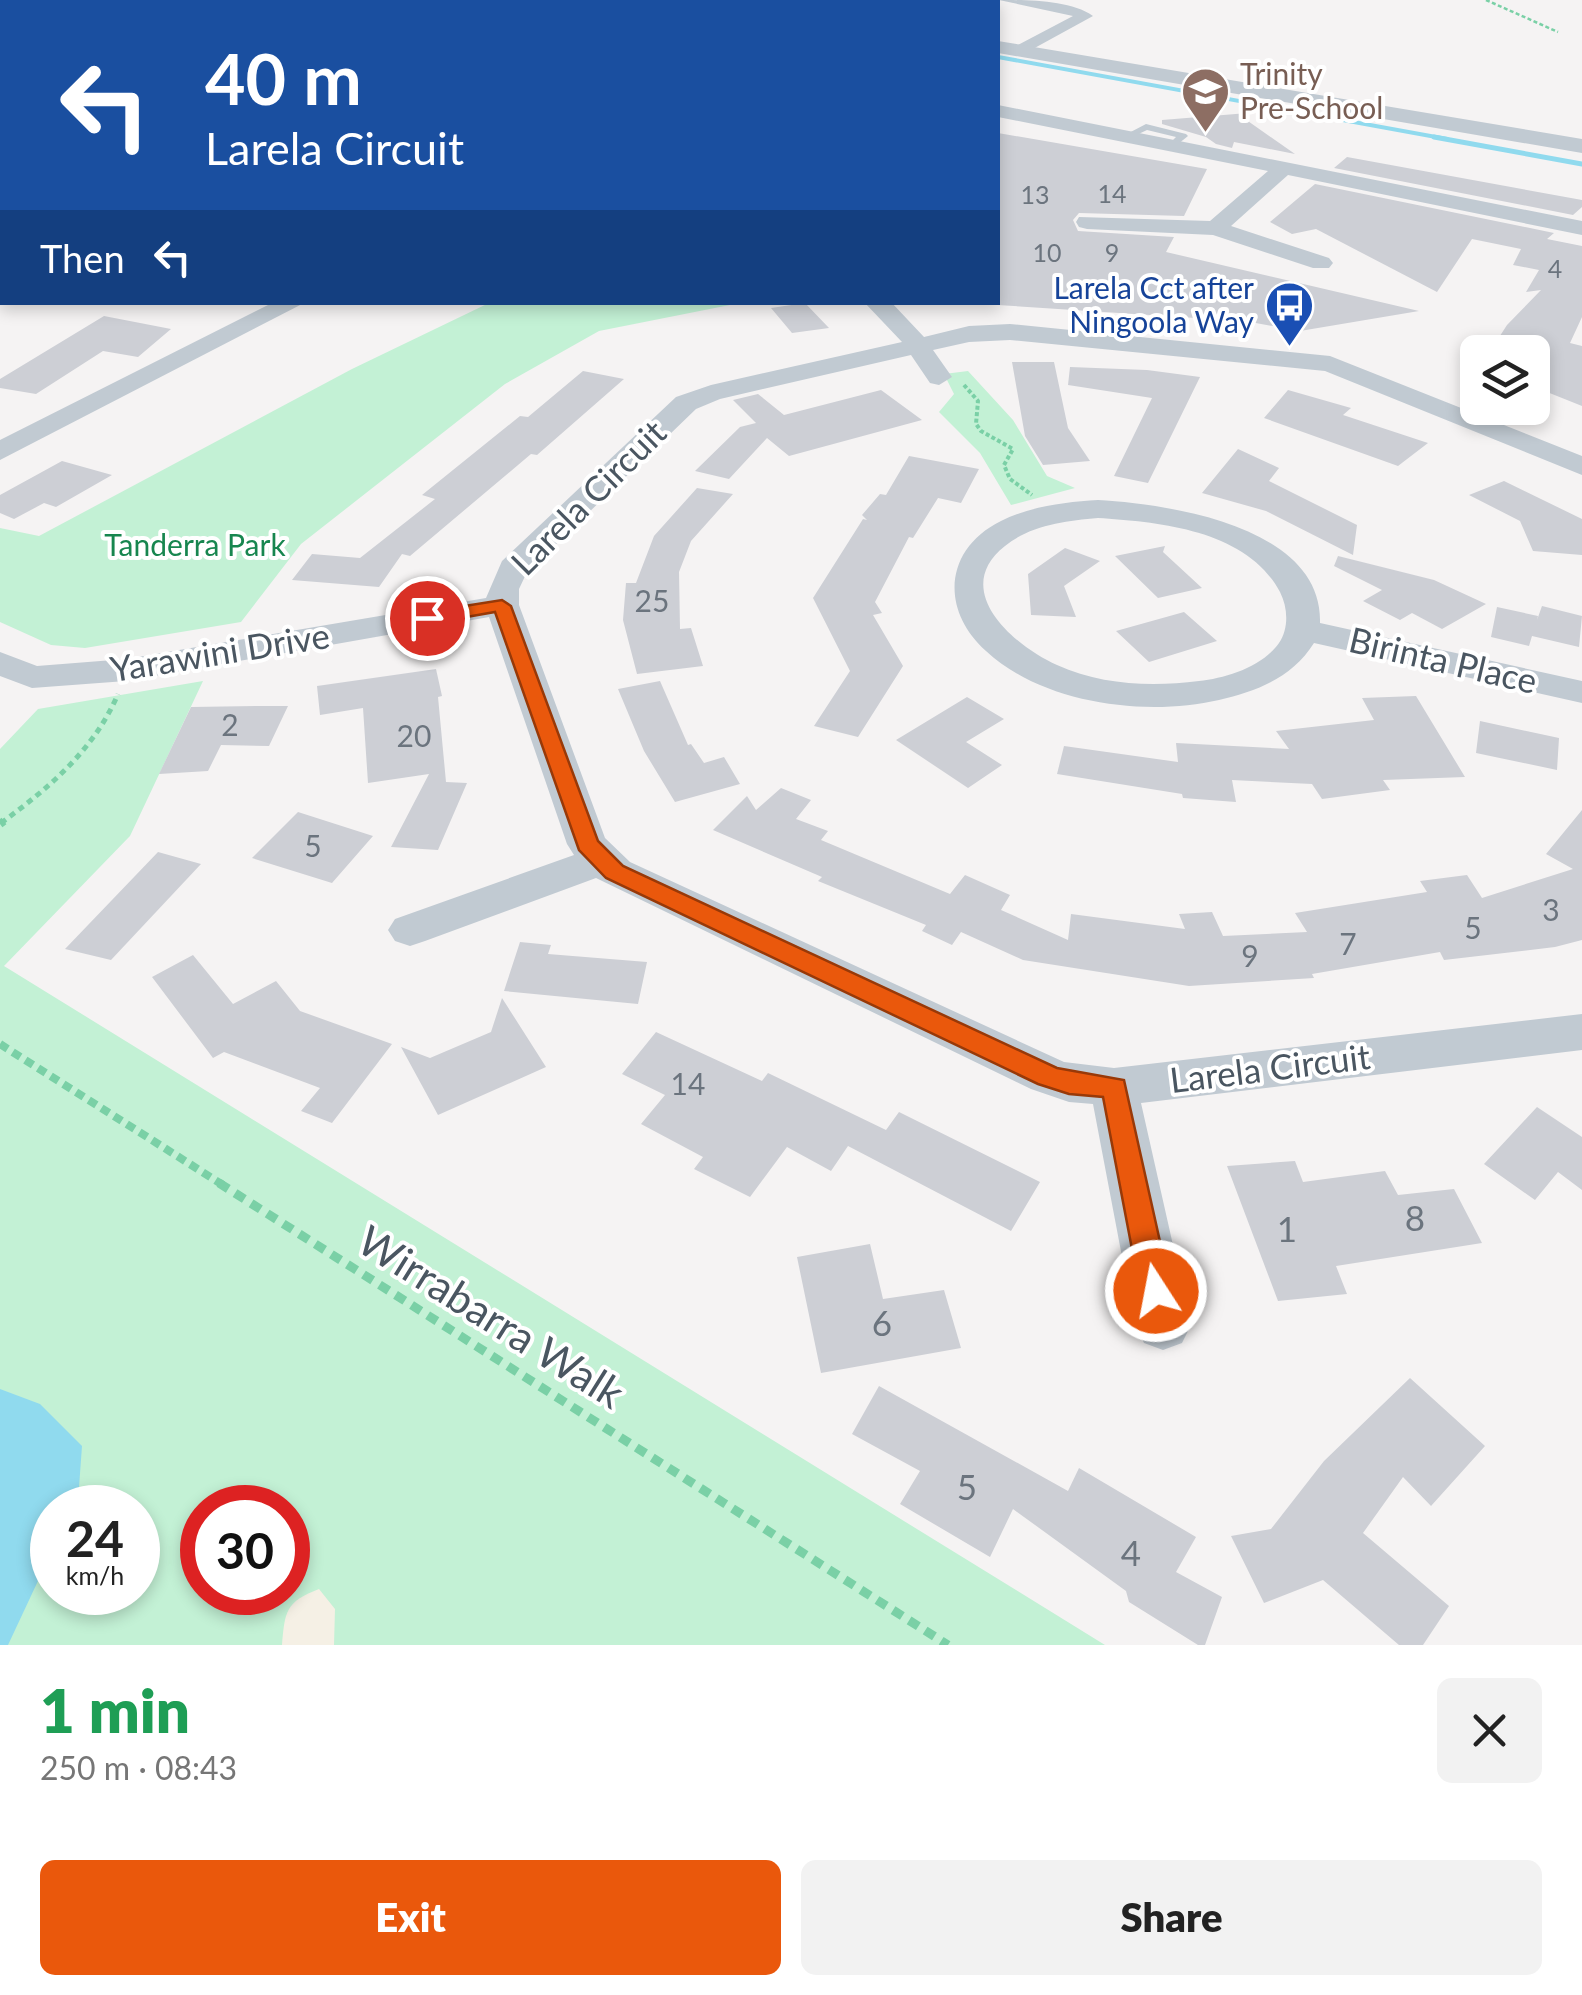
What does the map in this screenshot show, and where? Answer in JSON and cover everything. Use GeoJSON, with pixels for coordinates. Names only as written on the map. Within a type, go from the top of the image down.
{"type":"FeatureCollection","features":[{"type":"Feature","properties":{"kind":"street"},"geometry":{"type":"LineString","coordinates":[[1006,0],[1076,11],[1085,16],[1020,51]]}},
{"type":"Feature","properties":{"kind":"street"},"geometry":{"type":"LineString","coordinates":[[1000,48],[1046,57]]}},
{"type":"Feature","properties":{"kind":"street"},"geometry":{"type":"LineString","coordinates":[[1000,48],[1582,146]]}},
{"type":"Feature","properties":{"kind":"street"},"geometry":{"type":"LineString","coordinates":[[1000,111],[1582,228]]}},
{"type":"Feature","properties":{"kind":"street"},"geometry":{"type":"LineString","coordinates":[[1214,228],[1282,169]]}},
{"type":"Feature","properties":{"kind":"street"},"geometry":{"type":"LineString","coordinates":[[1087,222],[1214,228],[1322,263]]}},
{"type":"Feature","properties":{"kind":"street"},"geometry":{"type":"LineString","coordinates":[[0,451],[287,305]]}},
{"type":"Feature","properties":{"kind":"street"},"geometry":{"type":"LineString","coordinates":[[879,305],[928,362]]}},
{"type":"Feature","properties":{"kind":"street"},"geometry":{"type":"LineString","coordinates":[[234,307],[265,315]]}},
{"type":"Feature","properties":{"kind":"street","name":"Larela Circuit"},"geometry":{"type":"LineString","coordinates":[[1582,466],[1347,369],[1313,360],[981,332],[928,362],[711,393],[686,404],[513,568],[502,588],[502,606],[587,844],[600,861],[614,872],[1048,1076],[1069,1083],[1114,1087],[1582,1032]]}},
{"type":"Feature","properties":{"kind":"street"},"geometry":{"type":"LineString","coordinates":[[1098,509],[1154,513],[1229,534],[1257,550],[1287,575],[1302,604],[1303,630],[1294,647],[1267,671],[1204,692],[1152,695],[1109,690],[1070,682],[1034,666],[985,632],[970,609],[966,579],[973,560],[997,536],[1021,524],[1058,514],[1098,509]]}},
{"type":"Feature","properties":{"kind":"street","name":"Yarawini Drive"},"geometry":{"type":"LineString","coordinates":[[0,662],[32,676],[126,670],[502,606]]}},
{"type":"Feature","properties":{"kind":"street","name":"Birinta Place"},"geometry":{"type":"LineString","coordinates":[[1303,630],[1582,692]]}},
{"type":"Feature","properties":{"kind":"street"},"geometry":{"type":"LineString","coordinates":[[410,930],[600,861]]}},
{"type":"Feature","properties":{"kind":"street"},"geometry":{"type":"LineString","coordinates":[[1114,1087],[1163,1325]]}},
{"type":"Feature","properties":{"kind":"path"},"geometry":{"type":"LineString","coordinates":[[1486,0],[1558,32]]}},
{"type":"Feature","properties":{"kind":"path"},"geometry":{"type":"LineString","coordinates":[[928,362],[974,393],[978,401],[976,424],[981,431],[1014,449],[1004,465],[1010,478],[1058,514]]}},
{"type":"Feature","properties":{"kind":"path"},"geometry":{"type":"LineString","coordinates":[[0,824],[86,748],[113,708],[126,670]]}},
{"type":"Feature","properties":{"kind":"path","name":"Wirrabarra Walk"},"geometry":{"type":"LineString","coordinates":[[0,1044],[948,1645]]}},
{"type":"Feature","properties":{"kind":"green space","name":"Tanderra Park"},"geometry":{"type":"Polygon","coordinates":[[[485,305],[730,305],[599,331],[505,384],[301,544],[241,622],[85,648],[51,645],[0,622],[0,528],[39,536],[352,369],[485,305]]]}},
{"type":"Feature","properties":{"kind":"green space"},"geometry":{"type":"Polygon","coordinates":[[[968,371],[1013,420],[1047,476],[1075,488],[1011,505],[980,453],[939,412],[954,394],[944,374],[968,371]]]}},
{"type":"Feature","properties":{"kind":"green space"},"geometry":{"type":"Polygon","coordinates":[[[203,681],[130,836],[4,966],[1105,1645],[0,1645],[0,749],[38,709],[203,681]]]}},
{"type":"Feature","properties":{"kind":"sand"},"geometry":{"type":"Polygon","coordinates":[[[319,1589],[335,1609],[334,1645],[282,1645],[287,1615],[310,1615],[310,1594],[319,1589]]]}},
{"type":"Feature","properties":{"kind":"water"},"geometry":{"type":"Polygon","coordinates":[[[0,1389],[40,1404],[82,1446],[79,1485],[30,1485],[30,1598],[8,1645],[0,1645],[0,1389]]]}},
{"type":"Feature","properties":{"kind":"building"},"geometry":{"type":"Polygon","coordinates":[[[1248,113],[1245,119],[1295,154],[1234,142],[1232,148],[1162,124],[1162,120],[1248,113]]]}},
{"type":"Feature","properties":{"kind":"building"},"geometry":{"type":"Polygon","coordinates":[[[1000,133],[1207,169],[1184,216],[1079,213],[1073,220],[1078,231],[1174,237],[1166,252],[1419,311],[1300,331],[1212,315],[1211,319],[998,305],[1000,133]]]}},
{"type":"Feature","properties":{"kind":"building"},"geometry":{"type":"Polygon","coordinates":[[[1347,157],[1582,200],[1582,207],[1573,215],[1334,168],[1347,157]]]}},
{"type":"Feature","properties":{"kind":"building"},"geometry":{"type":"Polygon","coordinates":[[[1315,184],[1554,233],[1547,239],[1582,246],[1582,317],[1570,343],[1582,346],[1582,406],[1550,393],[1550,335],[1501,335],[1541,290],[1526,292],[1539,270],[1513,265],[1521,249],[1472,239],[1437,292],[1316,229],[1292,234],[1270,222],[1315,184]]]}},
{"type":"Feature","properties":{"kind":"building"},"geometry":{"type":"Polygon","coordinates":[[[807,305],[829,328],[792,333],[771,308],[807,305]]]}},
{"type":"Feature","properties":{"kind":"building"},"geometry":{"type":"Polygon","coordinates":[[[104,316],[171,329],[138,357],[103,351],[36,394],[0,388],[0,379],[104,316]]]}},
{"type":"Feature","properties":{"kind":"building"},"geometry":{"type":"Polygon","coordinates":[[[1012,362],[1054,362],[1068,428],[1090,461],[1043,465],[1025,436],[1012,362]]]}},
{"type":"Feature","properties":{"kind":"building"},"geometry":{"type":"Polygon","coordinates":[[[1070,367],[1200,377],[1148,483],[1114,476],[1152,398],[1068,385],[1070,367]]]}},
{"type":"Feature","properties":{"kind":"building"},"geometry":{"type":"Polygon","coordinates":[[[583,371],[624,379],[537,455],[531,454],[410,556],[402,554],[379,587],[292,580],[312,554],[360,558],[435,499],[422,495],[583,371]]]}},
{"type":"Feature","properties":{"kind":"building"},"geometry":{"type":"Polygon","coordinates":[[[881,390],[922,420],[789,456],[767,438],[729,479],[695,471],[740,427],[756,423],[733,400],[758,394],[784,415],[881,390]]]}},
{"type":"Feature","properties":{"kind":"building"},"geometry":{"type":"Polygon","coordinates":[[[1288,390],[1351,408],[1343,415],[1428,443],[1398,466],[1264,418],[1288,390]]]}},
{"type":"Feature","properties":{"kind":"building"},"geometry":{"type":"Polygon","coordinates":[[[1238,449],[1279,468],[1269,481],[1357,525],[1353,555],[1266,511],[1202,493],[1238,449]]]}},
{"type":"Feature","properties":{"kind":"building"},"geometry":{"type":"Polygon","coordinates":[[[909,456],[979,469],[961,503],[938,498],[913,538],[909,537],[875,602],[882,613],[873,615],[903,666],[858,737],[814,726],[850,671],[813,598],[863,519],[867,520],[862,515],[880,494],[886,495],[909,456]]]}},
{"type":"Feature","properties":{"kind":"building"},"geometry":{"type":"Polygon","coordinates":[[[62,461],[112,475],[56,507],[44,503],[14,519],[0,513],[0,495],[62,461]]]}},
{"type":"Feature","properties":{"kind":"building"},"geometry":{"type":"Polygon","coordinates":[[[1504,481],[1582,519],[1582,555],[1533,551],[1520,521],[1469,495],[1504,481]]]}},
{"type":"Feature","properties":{"kind":"building"},"geometry":{"type":"Polygon","coordinates":[[[697,488],[733,494],[691,541],[679,572],[680,629],[691,628],[703,666],[637,674],[623,620],[626,583],[636,583],[654,536],[697,488]]]}},
{"type":"Feature","properties":{"kind":"building"},"geometry":{"type":"Polygon","coordinates":[[[1165,546],[1163,552],[1202,588],[1158,598],[1115,556],[1165,546]]]}},
{"type":"Feature","properties":{"kind":"building"},"geometry":{"type":"Polygon","coordinates":[[[1065,548],[1100,561],[1064,586],[1076,617],[1031,615],[1028,574],[1065,548]]]}},
{"type":"Feature","properties":{"kind":"building"},"geometry":{"type":"Polygon","coordinates":[[[1338,556],[1434,580],[1486,604],[1442,629],[1412,613],[1400,620],[1363,601],[1382,590],[1334,566],[1338,556]]]}},
{"type":"Feature","properties":{"kind":"building"},"geometry":{"type":"Polygon","coordinates":[[[1542,606],[1582,616],[1579,647],[1532,636],[1529,646],[1491,637],[1497,607],[1538,616],[1537,620],[1542,606]]]}},
{"type":"Feature","properties":{"kind":"building"},"geometry":{"type":"Polygon","coordinates":[[[1184,612],[1217,641],[1149,662],[1116,631],[1184,612]]]}},
{"type":"Feature","properties":{"kind":"building"},"geometry":{"type":"Polygon","coordinates":[[[436,669],[442,696],[438,697],[446,782],[467,783],[438,850],[391,847],[429,774],[368,783],[363,708],[320,715],[317,686],[436,669]]]}},
{"type":"Feature","properties":{"kind":"building"},"geometry":{"type":"Polygon","coordinates":[[[660,681],[688,745],[704,763],[724,757],[740,784],[675,802],[644,751],[618,689],[660,681]]]}},
{"type":"Feature","properties":{"kind":"building"},"geometry":{"type":"Polygon","coordinates":[[[1416,696],[1465,777],[1383,780],[1390,790],[1322,799],[1312,784],[1232,780],[1236,802],[1183,798],[1182,794],[1057,774],[1064,746],[1178,762],[1176,743],[1289,749],[1276,731],[1374,720],[1362,698],[1416,696]]]}},
{"type":"Feature","properties":{"kind":"building"},"geometry":{"type":"Polygon","coordinates":[[[967,697],[1004,719],[966,742],[1002,765],[968,788],[896,740],[967,697]]]}},
{"type":"Feature","properties":{"kind":"building"},"geometry":{"type":"Polygon","coordinates":[[[288,706],[269,746],[221,745],[208,771],[159,774],[191,707],[288,706]]]}},
{"type":"Feature","properties":{"kind":"building"},"geometry":{"type":"Polygon","coordinates":[[[1480,721],[1559,738],[1557,770],[1476,753],[1480,721]]]}},
{"type":"Feature","properties":{"kind":"building"},"geometry":{"type":"Polygon","coordinates":[[[781,788],[811,800],[796,819],[828,831],[821,840],[950,894],[965,875],[1010,895],[1001,910],[1068,940],[1071,914],[1185,929],[1179,914],[1212,912],[1223,936],[1307,932],[1295,913],[1427,892],[1420,881],[1467,875],[1482,898],[1573,869],[1546,854],[1582,810],[1582,940],[1555,947],[1444,960],[1440,952],[1312,974],[1314,978],[1189,986],[1023,960],[961,932],[952,945],[922,931],[926,925],[818,881],[822,877],[713,830],[747,796],[756,810],[781,788]]]}},
{"type":"Feature","properties":{"kind":"building"},"geometry":{"type":"Polygon","coordinates":[[[298,812],[373,836],[332,883],[252,858],[298,812]]]}},
{"type":"Feature","properties":{"kind":"building"},"geometry":{"type":"Polygon","coordinates":[[[158,852],[201,864],[111,960],[65,949],[158,852]]]}},
{"type":"Feature","properties":{"kind":"building"},"geometry":{"type":"Polygon","coordinates":[[[520,942],[551,945],[548,954],[647,962],[638,1004],[504,991],[520,942]]]}},
{"type":"Feature","properties":{"kind":"building"},"geometry":{"type":"Polygon","coordinates":[[[193,955],[233,1004],[276,981],[300,1011],[392,1044],[332,1123],[301,1111],[320,1088],[224,1052],[213,1058],[152,977],[193,955]]]}},
{"type":"Feature","properties":{"kind":"building"},"geometry":{"type":"Polygon","coordinates":[[[502,998],[546,1067],[438,1115],[401,1047],[430,1058],[491,1032],[502,998]]]}},
{"type":"Feature","properties":{"kind":"building"},"geometry":{"type":"Polygon","coordinates":[[[656,1032],[762,1081],[768,1073],[886,1130],[899,1112],[1040,1182],[1011,1231],[848,1146],[831,1171],[787,1147],[750,1197],[694,1169],[703,1157],[641,1124],[665,1095],[622,1074],[656,1032]]]}},
{"type":"Feature","properties":{"kind":"building"},"geometry":{"type":"Polygon","coordinates":[[[1537,1107],[1582,1137],[1582,1190],[1558,1172],[1535,1200],[1484,1164],[1537,1107]]]}},
{"type":"Feature","properties":{"kind":"building"},"geometry":{"type":"Polygon","coordinates":[[[1295,1161],[1303,1182],[1385,1171],[1398,1195],[1454,1189],[1482,1243],[1336,1266],[1347,1294],[1278,1301],[1227,1166],[1295,1161]]]}},
{"type":"Feature","properties":{"kind":"building"},"geometry":{"type":"Polygon","coordinates":[[[870,1244],[883,1299],[944,1290],[961,1348],[821,1373],[797,1257],[870,1244]]]}},
{"type":"Feature","properties":{"kind":"building"},"geometry":{"type":"Polygon","coordinates":[[[1410,1378],[1485,1446],[1431,1506],[1403,1477],[1363,1533],[1449,1606],[1423,1645],[1399,1645],[1323,1580],[1264,1603],[1231,1536],[1271,1529],[1324,1461],[1410,1378]]]}},
{"type":"Feature","properties":{"kind":"building"},"geometry":{"type":"Polygon","coordinates":[[[879,1386],[1068,1491],[1079,1468],[1196,1537],[1176,1572],[1222,1597],[1205,1645],[1198,1645],[1129,1602],[1126,1591],[1013,1509],[990,1557],[900,1504],[920,1471],[852,1434],[879,1386]]]}},
{"type":"Feature","properties":{"kind":"waterway"},"geometry":{"type":"LineString","coordinates":[[1000,57],[1447,139]]}},
{"type":"Feature","properties":{"kind":"waterway"},"geometry":{"type":"LineString","coordinates":[[1434,137],[1582,164]]}},
{"type":"Feature","properties":{"kind":"place","name":"Trinity Pre-School"},"geometry":{"type":"Point","coordinates":[1205,134]}},
{"type":"Feature","properties":{"kind":"place","name":"Larela Cct after Ningoola Way"},"geometry":{"type":"Point","coordinates":[1289,348]}},
{"type":"Feature","properties":{"kind":"route"},"geometry":{"type":"LineString","coordinates":[[427,618],[502,606],[587,844],[614,872],[1048,1076],[1069,1083],[1114,1087],[1156,1291]]}}]}
